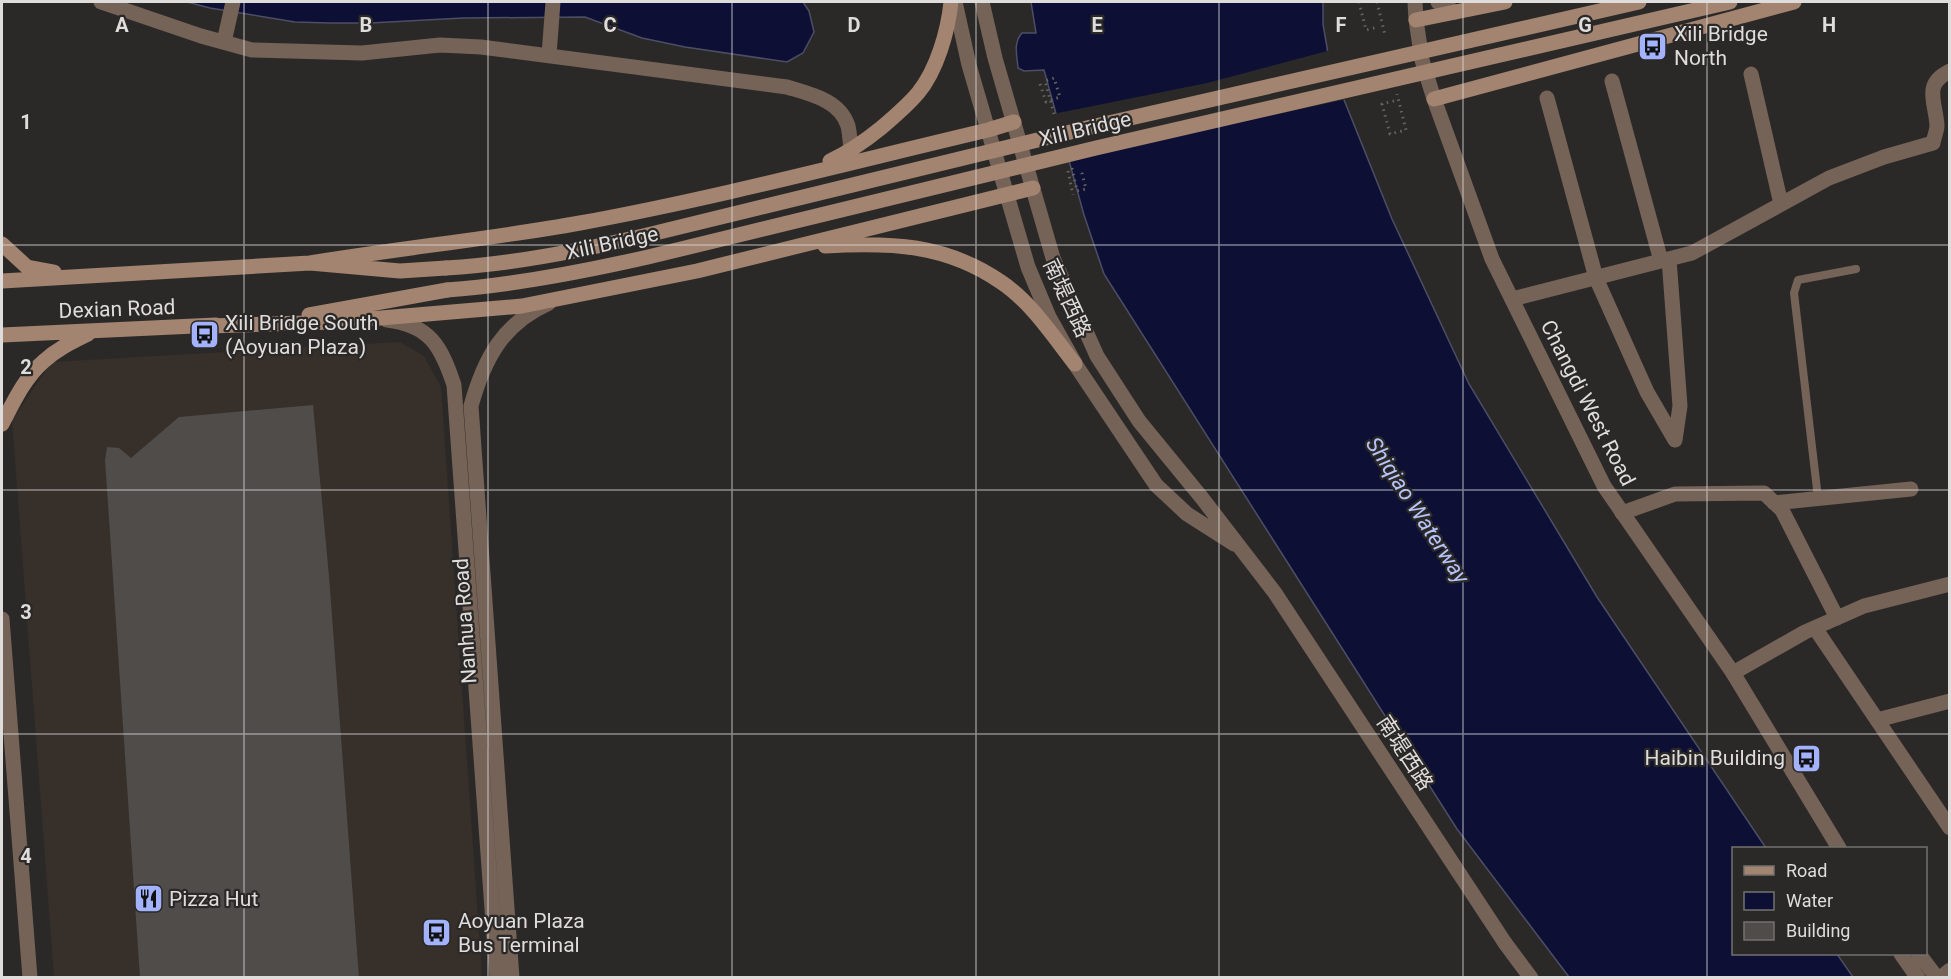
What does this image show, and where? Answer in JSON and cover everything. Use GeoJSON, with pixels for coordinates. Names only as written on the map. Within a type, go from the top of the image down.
{"type":"FeatureCollection","features":[{"type":"Feature","properties":{"kind":"main road"},"geometry":{"type":"LineString","coordinates":[[806,173],[851,150],[904,109],[920,91],[933,67],[944,38],[953,2]]}},
{"type":"Feature","properties":{"kind":"main road"},"geometry":{"type":"LineString","coordinates":[[1416,20],[1505,2]]}},
{"type":"Feature","properties":{"kind":"main road","name":"Xili Bridge"},"geometry":{"type":"LineString","coordinates":[[446,268],[509,262],[573,252],[1091,127],[1639,2]]}},
{"type":"Feature","properties":{"kind":"main road","name":"Xili Bridge"},"geometry":{"type":"LineString","coordinates":[[447,290],[512,284],[577,273],[1096,148],[1732,2]]}},
{"type":"Feature","properties":{"kind":"main road"},"geometry":{"type":"LineString","coordinates":[[1434,99],[1794,2]]}},
{"type":"Feature","properties":{"kind":"main road"},"geometry":{"type":"LineString","coordinates":[[310,263],[582,222],[806,173],[1014,122]]}},
{"type":"Feature","properties":{"kind":"main road"},"geometry":{"type":"LineString","coordinates":[[208,326],[375,319],[522,306],[558,300],[697,271],[1033,188]]}},
{"type":"Feature","properties":{"kind":"main road"},"geometry":{"type":"LineString","coordinates":[[2,244],[27,267],[80,276]]}},
{"type":"Feature","properties":{"kind":"main road"},"geometry":{"type":"LineString","coordinates":[[786,249],[862,244],[905,245],[944,253],[967,262],[1002,283],[1025,304],[1075,364]]}},
{"type":"Feature","properties":{"kind":"main road","name":"Dexian Road"},"geometry":{"type":"LineString","coordinates":[[2,281],[310,263],[400,271],[446,268]]}},
{"type":"Feature","properties":{"kind":"main road","name":"Dexian Road"},"geometry":{"type":"LineString","coordinates":[[2,335],[208,326],[315,314],[447,290]]}},
{"type":"Feature","properties":{"kind":"main road"},"geometry":{"type":"LineString","coordinates":[[2,423],[19,393],[42,362],[61,347],[93,331]]}},
{"type":"Feature","properties":{"kind":"street"},"geometry":{"type":"LineString","coordinates":[[100,2],[252,50],[362,53],[440,45],[481,47],[787,87],[814,95],[833,104],[841,112],[848,127],[851,150]]}},
{"type":"Feature","properties":{"kind":"street"},"geometry":{"type":"LineString","coordinates":[[224,42],[233,2]]}},
{"type":"Feature","properties":{"kind":"street"},"geometry":{"type":"LineString","coordinates":[[549,55],[553,2]]}},
{"type":"Feature","properties":{"kind":"street","name":"南堤西路"},"geometry":{"type":"LineString","coordinates":[[953,2],[1028,267],[1049,318],[1075,364],[1156,485],[1187,514],[1245,552]]}},
{"type":"Feature","properties":{"kind":"street","name":"南堤西路"},"geometry":{"type":"LineString","coordinates":[[982,2],[995,58],[1053,258],[1097,356],[1139,421],[1245,552],[1281,603],[1505,943],[1531,978]]}},
{"type":"Feature","properties":{"kind":"street","name":"Changdi West Road"},"geometry":{"type":"LineString","coordinates":[[1415,2],[1422,60],[1492,259],[1604,486],[1733,673],[1838,847]]}},
{"type":"Feature","properties":{"kind":"street"},"geometry":{"type":"LineString","coordinates":[[1438,2],[1455,12]]}},
{"type":"Feature","properties":{"kind":"street"},"geometry":{"type":"LineString","coordinates":[[1512,299],[1692,253],[1828,178],[1884,157],[1933,143],[1943,130],[1933,86],[1938,76],[1950,70]]}},
{"type":"Feature","properties":{"kind":"street"},"geometry":{"type":"LineString","coordinates":[[1750,74],[1782,204]]}},
{"type":"Feature","properties":{"kind":"street"},"geometry":{"type":"LineString","coordinates":[[1547,98],[1596,278],[1647,392],[1675,440],[1680,406],[1665,260],[1612,81]]}},
{"type":"Feature","properties":{"kind":"street","name":"Nanhua Road"},"geometry":{"type":"LineString","coordinates":[[512,978],[471,406],[475,390],[499,340],[511,326],[526,315],[558,300]]}},
{"type":"Feature","properties":{"kind":"street","name":"Nanhua Road"},"geometry":{"type":"LineString","coordinates":[[375,319],[401,322],[417,327],[428,336],[447,364],[454,385],[497,978]]}},
{"type":"Feature","properties":{"kind":"street"},"geometry":{"type":"LineString","coordinates":[[1774,503],[1911,489]]}},
{"type":"Feature","properties":{"kind":"street"},"geometry":{"type":"LineString","coordinates":[[1622,513],[1675,494],[1764,493],[1782,510],[1837,618]]}},
{"type":"Feature","properties":{"kind":"street"},"geometry":{"type":"LineString","coordinates":[[1733,673],[1815,628],[1864,606],[1950,584]]}},
{"type":"Feature","properties":{"kind":"street"},"geometry":{"type":"LineString","coordinates":[[2,619],[30,978]]}},
{"type":"Feature","properties":{"kind":"street"},"geometry":{"type":"LineString","coordinates":[[1815,628],[1950,828]]}},
{"type":"Feature","properties":{"kind":"street"},"geometry":{"type":"LineString","coordinates":[[1877,720],[1950,700]]}},
{"type":"Feature","properties":{"kind":"street"},"geometry":{"type":"LineString","coordinates":[[1902,955],[1918,978]]}},
{"type":"Feature","properties":{"kind":"street"},"geometry":{"type":"LineString","coordinates":[[1920,955],[1938,978],[1950,970]]}},
{"type":"Feature","properties":{"kind":"lane"},"geometry":{"type":"LineString","coordinates":[[1818,498],[1794,293],[1798,280],[1856,269]]}},
{"type":"Feature","properties":{"kind":"path"},"geometry":{"type":"LineString","coordinates":[[1359,2],[1366,30],[1378,27]]}},
{"type":"Feature","properties":{"kind":"path"},"geometry":{"type":"LineString","coordinates":[[1377,2],[1385,35]]}},
{"type":"Feature","properties":{"kind":"path"},"geometry":{"type":"LineString","coordinates":[[1040,84],[1046,102],[1053,99],[1060,97],[1054,78],[1045,81],[1048,92],[1051,103],[1054,114]]}},
{"type":"Feature","properties":{"kind":"path"},"geometry":{"type":"LineString","coordinates":[[1394,101],[1382,104],[1390,134],[1406,130],[1395,88]]}},
{"type":"Feature","properties":{"kind":"path"},"geometry":{"type":"LineString","coordinates":[[1071,159],[1073,170],[1075,180],[1077,191],[1086,189],[1081,167],[1074,169],[1067,170],[1073,195]]}},
{"type":"Feature","properties":{"kind":"shaded area"},"geometry":{"type":"Polygon","coordinates":[[[400,342],[424,356],[441,387],[482,977],[54,977],[12,420],[52,362],[400,342]]]}},
{"type":"Feature","properties":{"kind":"water"},"geometry":{"type":"Polygon","coordinates":[[[187,2],[803,2],[809,11],[814,32],[803,53],[787,62],[685,47],[642,38],[585,17],[463,18],[370,23],[295,22],[187,2]]]}},
{"type":"Feature","properties":{"kind":"water","name":"Shiqiao Waterway"},"geometry":{"type":"Polygon","coordinates":[[[1031,2],[1323,2],[1323,24],[1330,65],[1392,219],[1469,384],[1597,597],[1765,847],[1732,847],[1732,955],[1838,955],[1853,977],[1569,977],[1457,829],[1104,274],[1084,215],[1044,70],[1024,71],[1018,68],[1016,49],[1019,37],[1022,33],[1036,33],[1031,2]]]}},
{"type":"Feature","properties":{"kind":"pier"},"geometry":{"type":"Polygon","coordinates":[[[1331,50],[1333,65],[1347,99],[1066,160],[1053,114],[1207,83],[1331,50]]]}},
{"type":"Feature","properties":{"kind":"building"},"geometry":{"type":"Polygon","coordinates":[[[313,405],[329,576],[359,978],[140,978],[105,460],[107,447],[119,448],[131,458],[179,417],[313,405]]]}},
{"type":"Feature","properties":{"kind":"place","name":"Xili Bridge North"},"geometry":{"type":"Point","coordinates":[1653,46]}},
{"type":"Feature","properties":{"kind":"place","name":"Xili Bridge South (Aoyuan Plaza)"},"geometry":{"type":"Point","coordinates":[204,335]}},
{"type":"Feature","properties":{"kind":"place","name":"Haibin Building"},"geometry":{"type":"Point","coordinates":[1806,758]}},
{"type":"Feature","properties":{"kind":"place","name":"Pizza Hut"},"geometry":{"type":"Point","coordinates":[148,899]}},
{"type":"Feature","properties":{"kind":"place","name":"Aoyuan Plaza Bus Terminal"},"geometry":{"type":"Point","coordinates":[437,933]}}]}
